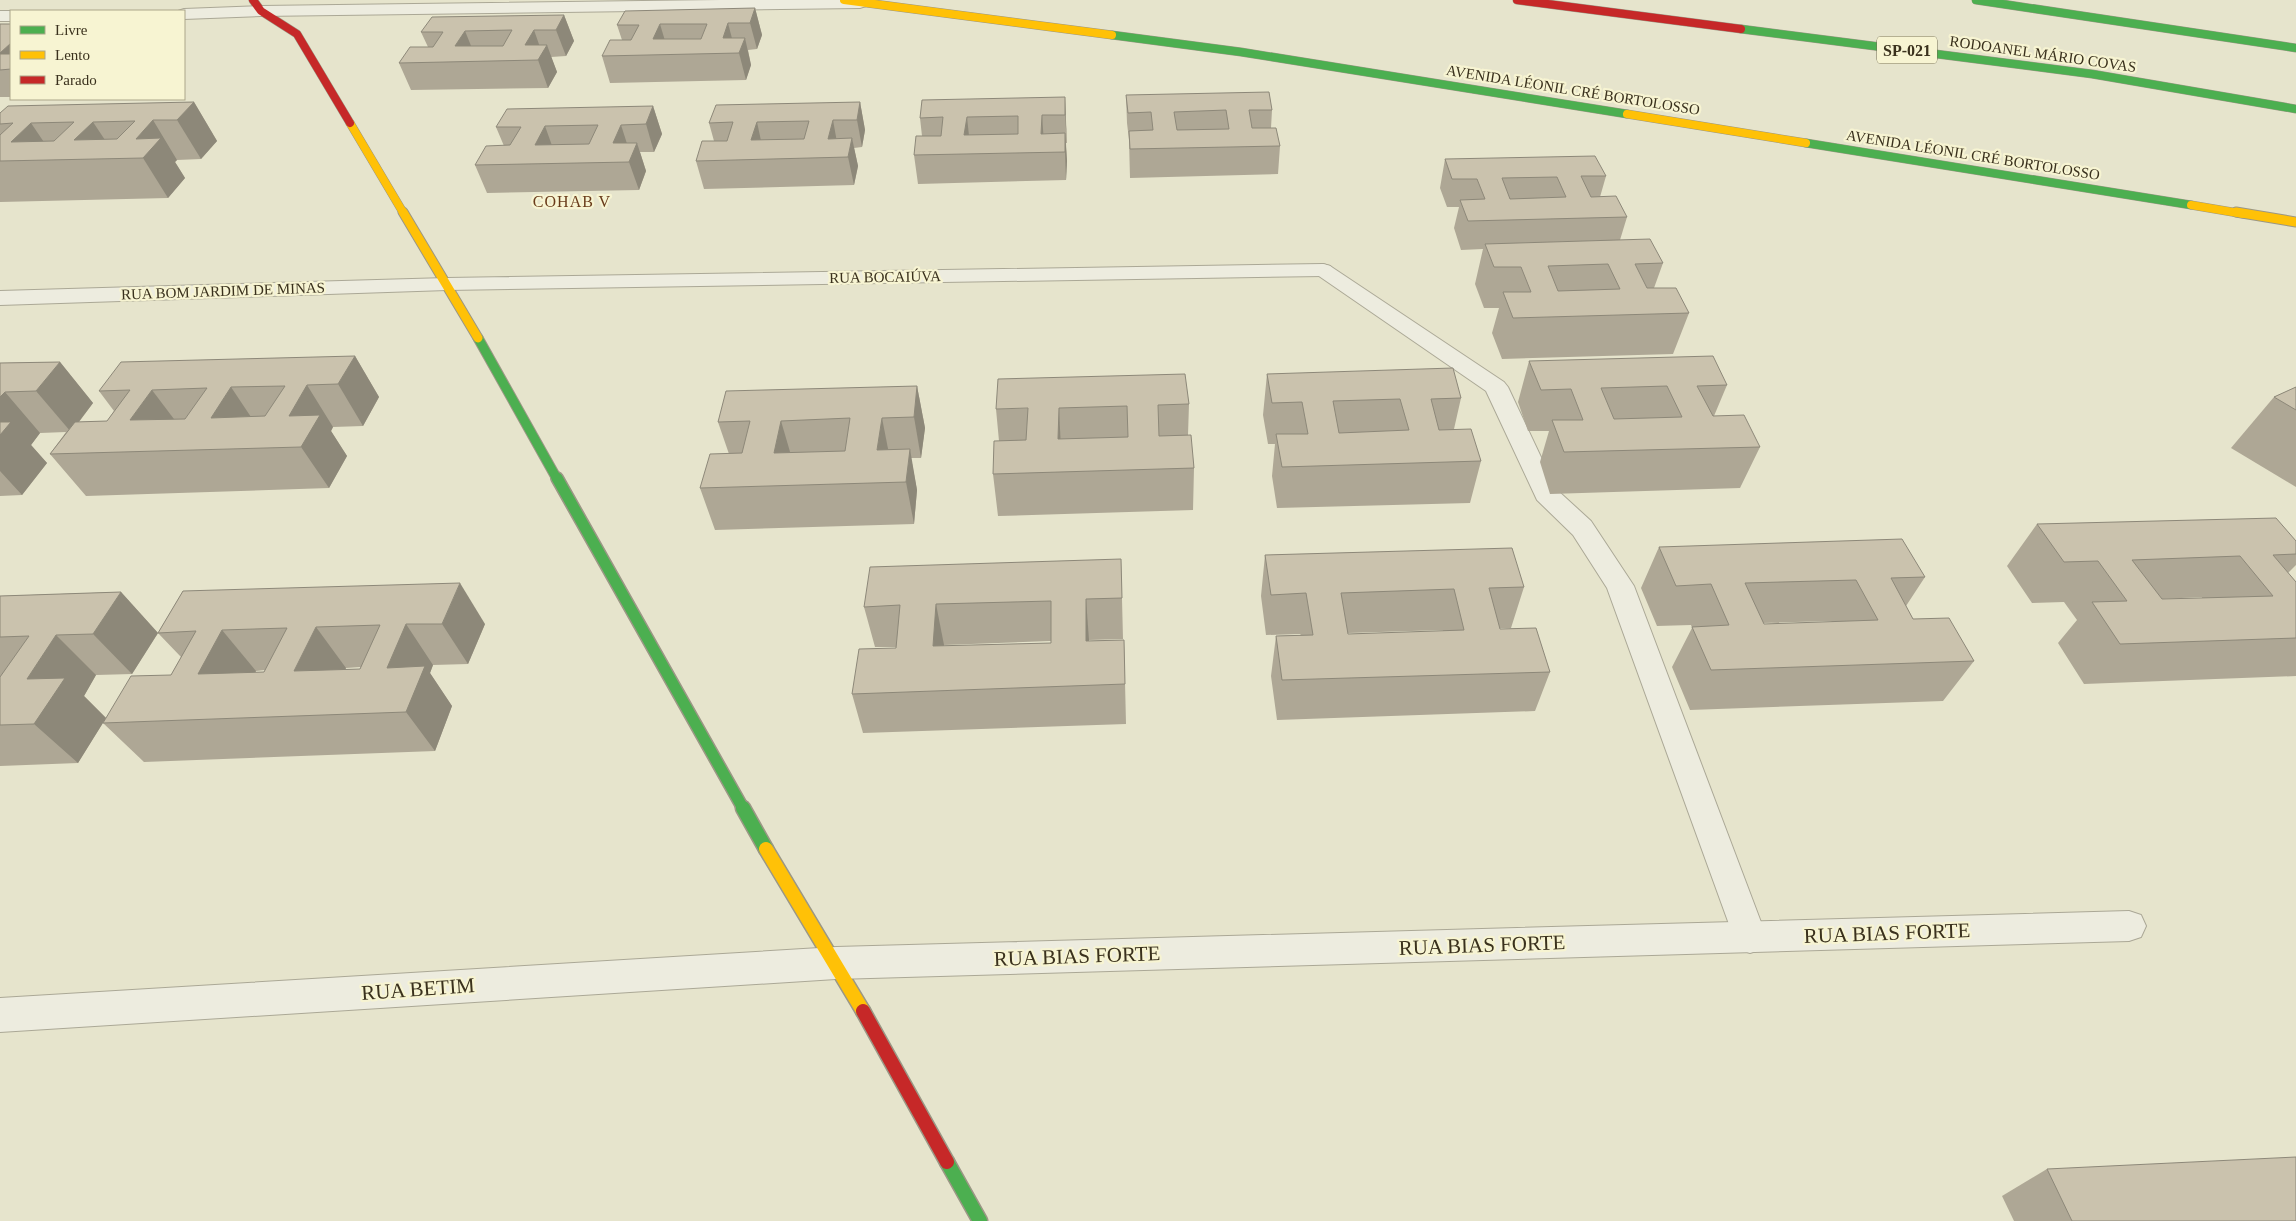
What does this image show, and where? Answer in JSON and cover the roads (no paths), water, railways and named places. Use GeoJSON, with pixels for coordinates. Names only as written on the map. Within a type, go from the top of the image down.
{"type":"FeatureCollection","features":[{"type":"Feature","properties":{"kind":"main road","name":"RODOANEL MÁRIO COVAS"},"geometry":{"type":"LineString","coordinates":[[1517,0],[2092,74],[2296,109]]}},
{"type":"Feature","properties":{"kind":"main road"},"geometry":{"type":"LineString","coordinates":[[1976,0],[2296,48]]}},
{"type":"Feature","properties":{"kind":"main road","name":"AVENIDA LÉONIL CRÉ BORTOLOSSO"},"geometry":{"type":"LineString","coordinates":[[852,2],[1241,52],[2296,222]]}},
{"type":"Feature","properties":{"kind":"main road"},"geometry":{"type":"LineString","coordinates":[[257,5],[298,34],[446,284],[796,901],[836,963],[980,1221]]}},
{"type":"Feature","properties":{"kind":"street"},"geometry":{"type":"LineString","coordinates":[[185,14],[257,5],[852,2]]}},
{"type":"Feature","properties":{"kind":"street","name":"RUA BOCAIÚVA"},"geometry":{"type":"LineString","coordinates":[[446,284],[1323,270],[1496,387],[1546,494],[1582,528],[1620,586],[1750,938]]}},
{"type":"Feature","properties":{"kind":"street","name":"RUA BOM JARDIM DE MINAS"},"geometry":{"type":"LineString","coordinates":[[0,298],[446,284]]}},
{"type":"Feature","properties":{"kind":"street","name":"RUA BIAS FORTE"},"geometry":{"type":"LineString","coordinates":[[836,963],[2129,926]]}},
{"type":"Feature","properties":{"kind":"street","name":"RUA BETIM"},"geometry":{"type":"LineString","coordinates":[[0,1015],[836,963]]}},
{"type":"Feature","properties":{"kind":"district","name":"COHAB V"},"geometry":{"type":"Point","coordinates":[572,201]}}]}
